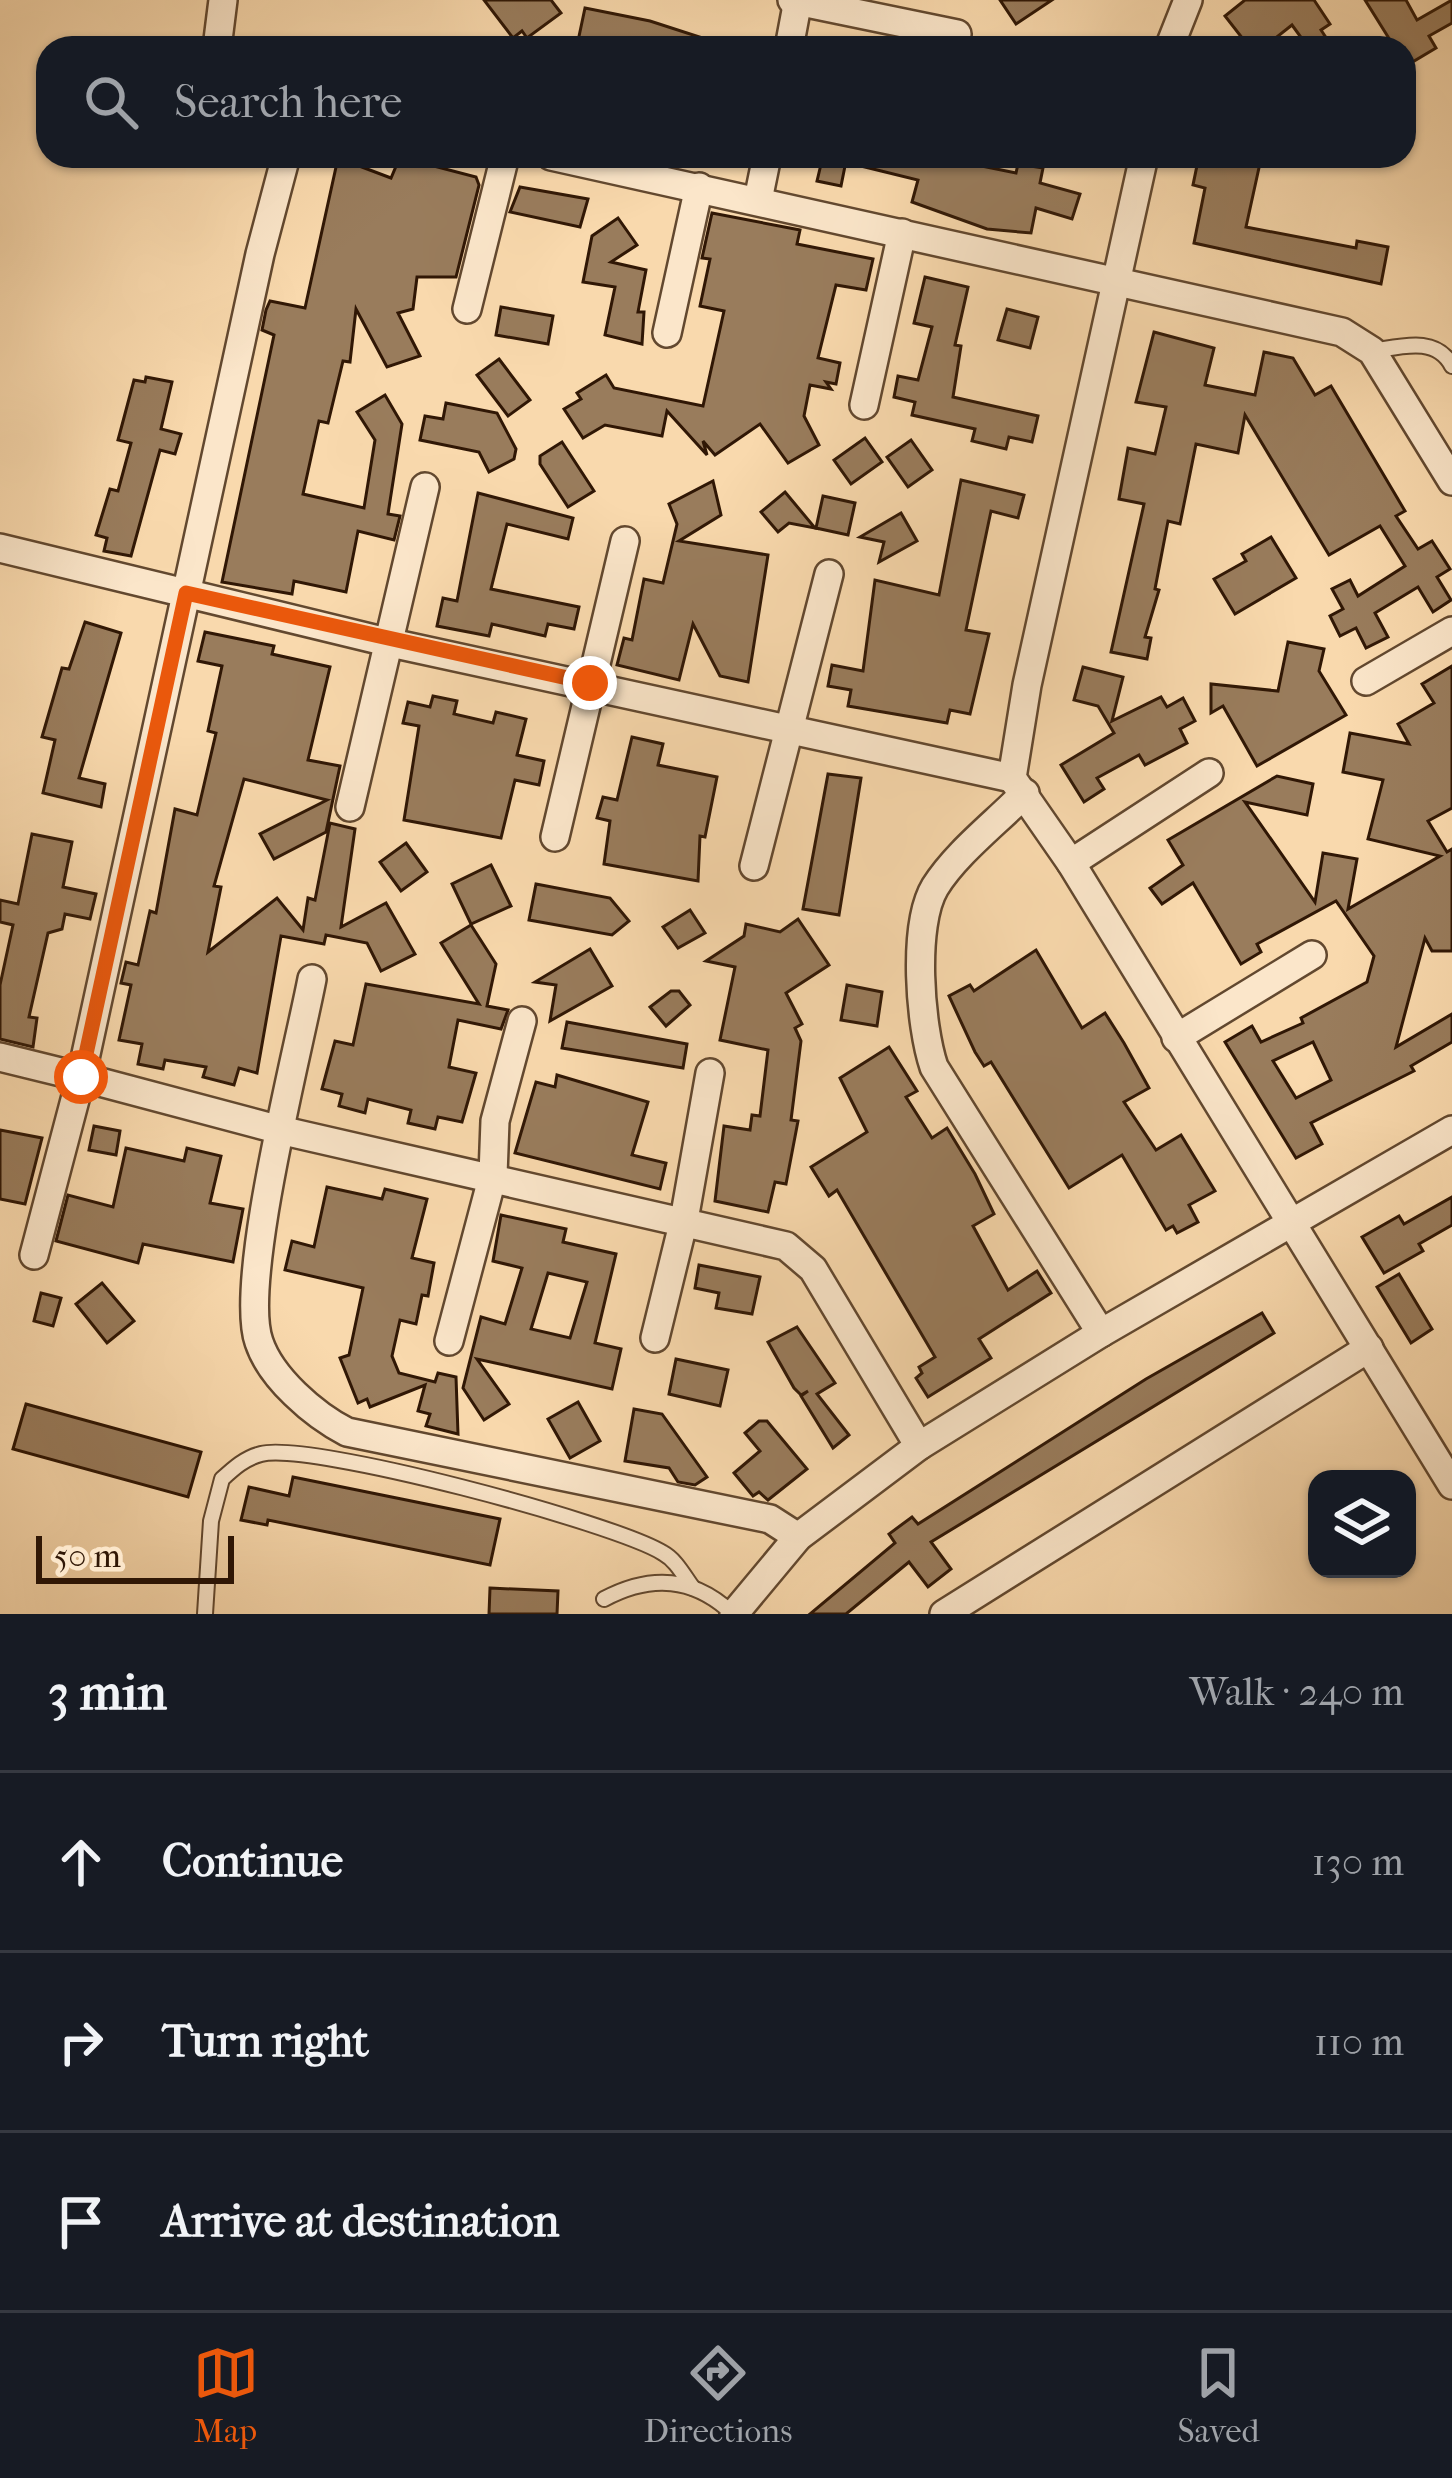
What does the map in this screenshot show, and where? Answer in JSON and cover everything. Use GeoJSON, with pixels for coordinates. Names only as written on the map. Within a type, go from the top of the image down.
{"type":"FeatureCollection","features":[{"type":"Feature","properties":{"kind":"street"},"geometry":{"type":"LineString","coordinates":[[218,36],[223,0]]}},
{"type":"Feature","properties":{"kind":"street"},"geometry":{"type":"LineString","coordinates":[[791,36],[796,0],[958,34]]}},
{"type":"Feature","properties":{"kind":"street"},"geometry":{"type":"LineString","coordinates":[[1173,36],[1188,0]]}},
{"type":"Feature","properties":{"kind":"street"},"geometry":{"type":"LineString","coordinates":[[34,1255],[81,1077],[283,168]]}},
{"type":"Feature","properties":{"kind":"street"},"geometry":{"type":"LineString","coordinates":[[467,309],[502,168]]}},
{"type":"Feature","properties":{"kind":"street"},"geometry":{"type":"LineString","coordinates":[[608,168],[1342,332],[1372,351],[1441,437],[1452,481]]}},
{"type":"Feature","properties":{"kind":"street"},"geometry":{"type":"LineString","coordinates":[[758,200],[765,168]]}},
{"type":"Feature","properties":{"kind":"street"},"geometry":{"type":"LineString","coordinates":[[1101,1333],[934,1067],[923,1036],[923,914],[936,885],[1019,786],[1027,685],[1142,168]]}},
{"type":"Feature","properties":{"kind":"street"},"geometry":{"type":"LineString","coordinates":[[668,333],[699,187]]}},
{"type":"Feature","properties":{"kind":"street"},"geometry":{"type":"LineString","coordinates":[[864,405],[902,233]]}},
{"type":"Feature","properties":{"kind":"street"},"geometry":{"type":"LineString","coordinates":[[350,807],[424,487]]}},
{"type":"Feature","properties":{"kind":"street"},"geometry":{"type":"LineString","coordinates":[[555,837],[625,542]]}},
{"type":"Feature","properties":{"kind":"street"},"geometry":{"type":"LineString","coordinates":[[0,548],[391,643],[790,726],[1019,786],[1071,862],[1452,1485]]}},
{"type":"Feature","properties":{"kind":"street"},"geometry":{"type":"LineString","coordinates":[[754,866],[829,574]]}},
{"type":"Feature","properties":{"kind":"street"},"geometry":{"type":"LineString","coordinates":[[1366,681],[1452,631]]}},
{"type":"Feature","properties":{"kind":"street"},"geometry":{"type":"LineString","coordinates":[[1071,862],[1210,773]]}},
{"type":"Feature","properties":{"kind":"street"},"geometry":{"type":"LineString","coordinates":[[1176,1038],[1312,955]]}},
{"type":"Feature","properties":{"kind":"street"},"geometry":{"type":"LineString","coordinates":[[312,979],[256,1264],[252,1315],[260,1346],[320,1418],[347,1432],[770,1519],[798,1537]]}},
{"type":"Feature","properties":{"kind":"street"},"geometry":{"type":"LineString","coordinates":[[449,1341],[493,1175],[495,1121],[522,1021]]}},
{"type":"Feature","properties":{"kind":"street"},"geometry":{"type":"LineString","coordinates":[[0,1057],[284,1131],[493,1175],[786,1246],[813,1269],[919,1446]]}},
{"type":"Feature","properties":{"kind":"street"},"geometry":{"type":"LineString","coordinates":[[656,1338],[684,1220],[710,1072]]}},
{"type":"Feature","properties":{"kind":"street"},"geometry":{"type":"LineString","coordinates":[[733,1614],[798,1537],[919,1446],[1101,1333],[1452,1130]]}},
{"type":"Feature","properties":{"kind":"street"},"geometry":{"type":"LineString","coordinates":[[944,1614],[1369,1348]]}},
{"type":"Feature","properties":{"kind":"street"},"geometry":{"type":"LineString","coordinates":[[1427,1443],[1452,1427]]}},
{"type":"Feature","properties":{"kind":"lane"},"geometry":{"type":"LineString","coordinates":[[1372,351],[1422,344],[1446,355],[1452,366]]}},
{"type":"Feature","properties":{"kind":"lane"},"geometry":{"type":"LineString","coordinates":[[205,1614],[212,1521],[222,1479],[263,1453],[300,1453],[485,1493],[629,1535],[669,1556],[693,1588]]}},
{"type":"Feature","properties":{"kind":"lane"},"geometry":{"type":"LineString","coordinates":[[604,1598],[637,1582],[693,1588],[709,1591],[733,1614]]}},
{"type":"Feature","properties":{"kind":"building"},"geometry":{"type":"Polygon","coordinates":[[[484,0],[551,0],[561,13],[530,36],[522,31],[511,36],[484,0]]]}},
{"type":"Feature","properties":{"kind":"building"},"geometry":{"type":"Polygon","coordinates":[[[1000,0],[1052,0],[1016,24],[1000,0]]]}},
{"type":"Feature","properties":{"kind":"building"},"geometry":{"type":"Polygon","coordinates":[[[1245,0],[1314,0],[1330,24],[1321,30],[1325,36],[1300,36],[1292,25],[1278,36],[1241,36],[1225,16],[1245,0]]]}},
{"type":"Feature","properties":{"kind":"building"},"geometry":{"type":"Polygon","coordinates":[[[1365,0],[1406,0],[1417,20],[1452,0],[1452,23],[1429,36],[1436,48],[1416,60],[1416,36],[1388,36],[1365,0]]]}},
{"type":"Feature","properties":{"kind":"building"},"geometry":{"type":"Polygon","coordinates":[[[585,8],[696,36],[579,36],[585,8]]]}},
{"type":"Feature","properties":{"kind":"building"},"geometry":{"type":"Polygon","coordinates":[[[336,168],[364,168],[391,178],[395,168],[442,168],[476,177],[479,185],[456,277],[417,277],[413,309],[398,313],[420,356],[387,367],[356,309],[350,362],[343,361],[328,423],[319,421],[303,494],[364,508],[375,440],[357,412],[385,395],[402,424],[388,514],[400,516],[394,540],[358,531],[346,592],[294,581],[292,594],[222,582],[274,335],[262,330],[266,310],[270,301],[305,308],[336,168]]]}},
{"type":"Feature","properties":{"kind":"building"},"geometry":{"type":"Polygon","coordinates":[[[820,168],[845,168],[841,186],[817,181],[820,168]]]}},
{"type":"Feature","properties":{"kind":"building"},"geometry":{"type":"Polygon","coordinates":[[[869,168],[992,168],[1016,173],[1017,168],[1043,168],[1040,183],[1080,194],[1072,219],[1036,208],[1031,233],[987,229],[912,202],[918,180],[869,168]]]}},
{"type":"Feature","properties":{"kind":"building"},"geometry":{"type":"Polygon","coordinates":[[[1197,168],[1259,168],[1246,227],[1356,248],[1357,241],[1388,247],[1381,284],[1194,243],[1205,188],[1193,185],[1197,168]]]}},
{"type":"Feature","properties":{"kind":"building"},"geometry":{"type":"Polygon","coordinates":[[[520,187],[588,199],[580,227],[510,212],[520,187]]]}},
{"type":"Feature","properties":{"kind":"building"},"geometry":{"type":"Polygon","coordinates":[[[712,213],[800,230],[797,244],[873,259],[866,290],[836,285],[818,358],[840,363],[836,384],[826,382],[831,389],[810,385],[804,416],[819,445],[788,463],[760,424],[715,455],[703,441],[707,455],[667,411],[662,436],[605,425],[583,438],[564,409],[581,399],[577,393],[606,375],[614,388],[703,406],[724,311],[700,306],[710,259],[702,258],[712,213]]]}},
{"type":"Feature","properties":{"kind":"building"},"geometry":{"type":"Polygon","coordinates":[[[618,218],[637,245],[611,262],[646,270],[638,312],[644,312],[642,344],[605,335],[615,287],[583,282],[592,236],[618,218]]]}},
{"type":"Feature","properties":{"kind":"building"},"geometry":{"type":"Polygon","coordinates":[[[925,277],[968,287],[955,345],[961,346],[953,397],[1038,416],[1032,442],[1009,437],[1006,449],[972,441],[975,429],[912,415],[915,402],[894,397],[898,376],[918,380],[932,327],[914,323],[925,277]]]}},
{"type":"Feature","properties":{"kind":"building"},"geometry":{"type":"Polygon","coordinates":[[[501,307],[553,316],[548,344],[496,335],[501,307]]]}},
{"type":"Feature","properties":{"kind":"building"},"geometry":{"type":"Polygon","coordinates":[[[1007,309],[1038,317],[1030,348],[998,340],[1007,309]]]}},
{"type":"Feature","properties":{"kind":"building"},"geometry":{"type":"Polygon","coordinates":[[[1154,332],[1214,348],[1205,385],[1255,395],[1264,352],[1293,358],[1315,395],[1331,386],[1405,511],[1396,516],[1418,549],[1432,541],[1450,569],[1437,577],[1451,600],[1433,612],[1418,587],[1375,613],[1388,637],[1366,648],[1356,628],[1340,636],[1330,616],[1343,609],[1332,589],[1350,580],[1358,596],[1405,566],[1380,526],[1329,555],[1245,415],[1238,453],[1196,444],[1180,524],[1168,521],[1155,589],[1159,590],[1145,637],[1151,638],[1147,659],[1111,652],[1144,504],[1119,499],[1128,448],[1155,454],[1166,407],[1136,402],[1154,332]]]}},
{"type":"Feature","properties":{"kind":"building"},"geometry":{"type":"Polygon","coordinates":[[[499,359],[530,400],[508,416],[477,375],[499,359]]]}},
{"type":"Feature","properties":{"kind":"building"},"geometry":{"type":"Polygon","coordinates":[[[146,377],[172,382],[161,429],[181,434],[175,454],[160,450],[131,556],[104,551],[107,538],[96,535],[110,489],[118,491],[131,443],[118,440],[134,380],[145,382],[146,377]]]}},
{"type":"Feature","properties":{"kind":"building"},"geometry":{"type":"Polygon","coordinates":[[[446,403],[497,413],[516,449],[514,459],[489,472],[479,452],[420,440],[425,416],[443,419],[446,403]]]}},
{"type":"Feature","properties":{"kind":"building"},"geometry":{"type":"Polygon","coordinates":[[[865,438],[882,462],[851,484],[834,460],[865,438]]]}},
{"type":"Feature","properties":{"kind":"building"},"geometry":{"type":"Polygon","coordinates":[[[911,440],[932,470],[908,487],[887,457],[911,440]]]}},
{"type":"Feature","properties":{"kind":"building"},"geometry":{"type":"Polygon","coordinates":[[[562,442],[594,491],[568,507],[540,464],[540,456],[562,442]]]}},
{"type":"Feature","properties":{"kind":"building"},"geometry":{"type":"Polygon","coordinates":[[[961,480],[1024,495],[1018,518],[991,511],[966,630],[989,634],[970,714],[950,710],[947,723],[848,706],[851,690],[828,686],[832,665],[863,671],[875,580],[939,595],[961,480]]]}},
{"type":"Feature","properties":{"kind":"building"},"geometry":{"type":"Polygon","coordinates":[[[713,481],[721,515],[679,541],[768,555],[748,682],[720,676],[693,624],[679,680],[617,665],[624,638],[632,640],[644,579],[663,583],[677,524],[669,504],[713,481]]]}},
{"type":"Feature","properties":{"kind":"building"},"geometry":{"type":"Polygon","coordinates":[[[785,492],[815,528],[789,523],[778,532],[761,512],[785,492]]]}},
{"type":"Feature","properties":{"kind":"building"},"geometry":{"type":"Polygon","coordinates":[[[478,493],[573,518],[568,539],[507,524],[491,589],[579,607],[574,629],[548,624],[545,636],[492,624],[489,636],[437,626],[443,598],[457,601],[478,493]]]}},
{"type":"Feature","properties":{"kind":"building"},"geometry":{"type":"Polygon","coordinates":[[[823,496],[855,503],[848,535],[816,528],[823,496]]]}},
{"type":"Feature","properties":{"kind":"building"},"geometry":{"type":"Polygon","coordinates":[[[901,513],[917,541],[879,562],[884,542],[860,537],[901,513]]]}},
{"type":"Feature","properties":{"kind":"building"},"geometry":{"type":"Polygon","coordinates":[[[1271,537],[1296,578],[1235,614],[1214,579],[1246,561],[1242,554],[1271,537]]]}},
{"type":"Feature","properties":{"kind":"building"},"geometry":{"type":"Polygon","coordinates":[[[85,622],[121,633],[79,778],[105,784],[101,807],[43,793],[55,740],[42,737],[62,668],[69,669],[85,622]]]}},
{"type":"Feature","properties":{"kind":"building"},"geometry":{"type":"Polygon","coordinates":[[[205,632],[274,646],[272,654],[330,667],[308,760],[340,766],[326,832],[274,859],[260,834],[327,800],[244,779],[214,886],[221,887],[208,952],[277,898],[303,930],[308,898],[315,900],[330,823],[355,829],[341,927],[386,903],[415,954],[381,971],[367,943],[326,935],[324,944],[281,936],[257,1073],[239,1068],[234,1085],[203,1077],[206,1067],[165,1060],[163,1069],[138,1064],[142,1044],[119,1040],[131,985],[121,983],[126,962],[138,965],[150,911],[156,913],[175,809],[197,815],[216,733],[208,731],[222,666],[198,661],[205,632]]]}},
{"type":"Feature","properties":{"kind":"building"},"geometry":{"type":"Polygon","coordinates":[[[1288,642],[1324,649],[1319,671],[1346,715],[1257,766],[1223,706],[1211,713],[1211,684],[1278,691],[1288,642]]]}},
{"type":"Feature","properties":{"kind":"building"},"geometry":{"type":"Polygon","coordinates":[[[1452,666],[1452,808],[1428,821],[1447,852],[1452,849],[1452,951],[1432,951],[1425,938],[1396,1047],[1452,1014],[1452,1042],[1411,1066],[1414,1071],[1311,1123],[1322,1144],[1296,1158],[1225,1042],[1252,1026],[1261,1042],[1303,1023],[1301,1018],[1367,982],[1374,956],[1336,901],[1257,944],[1261,952],[1241,964],[1193,883],[1162,904],[1150,888],[1183,865],[1168,840],[1277,776],[1313,784],[1307,815],[1245,802],[1315,902],[1323,853],[1357,859],[1348,909],[1440,856],[1368,839],[1383,780],[1343,772],[1350,733],[1409,744],[1398,724],[1434,703],[1422,684],[1452,666]],[[1313,1042],[1273,1061],[1296,1098],[1331,1080],[1313,1042]]]}},
{"type":"Feature","properties":{"kind":"building"},"geometry":{"type":"Polygon","coordinates":[[[1083,667],[1123,677],[1112,721],[1161,697],[1167,707],[1183,698],[1195,721],[1180,729],[1187,743],[1145,765],[1139,755],[1097,778],[1104,789],[1084,802],[1061,765],[1114,733],[1098,706],[1074,700],[1083,667]]]}},
{"type":"Feature","properties":{"kind":"building"},"geometry":{"type":"Polygon","coordinates":[[[433,696],[457,701],[454,714],[493,723],[496,712],[526,719],[517,755],[544,761],[539,785],[515,780],[501,838],[404,820],[419,726],[403,723],[408,702],[430,707],[433,696]]]}},
{"type":"Feature","properties":{"kind":"building"},"geometry":{"type":"Polygon","coordinates":[[[632,737],[663,744],[658,765],[717,777],[705,837],[700,836],[698,881],[604,864],[610,821],[597,818],[603,797],[617,800],[632,737]]]}},
{"type":"Feature","properties":{"kind":"building"},"geometry":{"type":"Polygon","coordinates":[[[828,774],[861,778],[839,915],[803,909],[828,774]]]}},
{"type":"Feature","properties":{"kind":"building"},"geometry":{"type":"Polygon","coordinates":[[[32,834],[72,842],[63,887],[96,894],[90,919],[65,914],[62,929],[48,933],[29,1017],[37,1018],[33,1047],[0,1039],[0,985],[13,925],[0,922],[0,900],[18,904],[32,834]]]}},
{"type":"Feature","properties":{"kind":"building"},"geometry":{"type":"Polygon","coordinates":[[[406,843],[427,872],[401,891],[380,862],[406,843]]]}},
{"type":"Feature","properties":{"kind":"building"},"geometry":{"type":"Polygon","coordinates":[[[491,865],[511,906],[471,924],[452,884],[491,865]]]}},
{"type":"Feature","properties":{"kind":"building"},"geometry":{"type":"Polygon","coordinates":[[[536,884],[610,898],[629,921],[612,935],[529,920],[536,884]]]}},
{"type":"Feature","properties":{"kind":"building"},"geometry":{"type":"Polygon","coordinates":[[[690,910],[705,933],[678,948],[663,927],[690,910]]]}},
{"type":"Feature","properties":{"kind":"building"},"geometry":{"type":"Polygon","coordinates":[[[798,919],[829,965],[786,993],[802,1024],[795,1028],[801,1041],[791,1120],[798,1121],[786,1184],[775,1182],[768,1212],[715,1201],[724,1126],[750,1130],[752,1115],[760,1116],[768,1050],[720,1040],[735,967],[706,961],[744,936],[746,924],[780,932],[798,919]]]}},
{"type":"Feature","properties":{"kind":"building"},"geometry":{"type":"Polygon","coordinates":[[[471,925],[496,964],[487,1006],[508,1010],[501,1029],[458,1020],[449,1067],[476,1073],[462,1122],[438,1117],[435,1129],[408,1123],[411,1110],[368,1099],[365,1113],[339,1106],[342,1094],[322,1089],[335,1041],[353,1045],[366,984],[479,1004],[441,943],[471,925]]]}},
{"type":"Feature","properties":{"kind":"building"},"geometry":{"type":"Polygon","coordinates":[[[590,949],[612,986],[550,1021],[556,985],[535,982],[590,949]]]}},
{"type":"Feature","properties":{"kind":"building"},"geometry":{"type":"Polygon","coordinates":[[[1036,950],[1082,1028],[1105,1013],[1124,1043],[1149,1088],[1124,1102],[1156,1150],[1181,1135],[1215,1191],[1189,1205],[1198,1222],[1177,1233],[1173,1226],[1166,1230],[1122,1155],[1069,1188],[991,1062],[984,1066],[975,1052],[949,996],[970,985],[974,991],[1036,950]]]}},
{"type":"Feature","properties":{"kind":"building"},"geometry":{"type":"Polygon","coordinates":[[[847,985],[882,992],[877,1026],[841,1020],[847,985]]]}},
{"type":"Feature","properties":{"kind":"building"},"geometry":{"type":"Polygon","coordinates":[[[671,991],[679,991],[690,1005],[666,1026],[650,1007],[671,991]]]}},
{"type":"Feature","properties":{"kind":"building"},"geometry":{"type":"Polygon","coordinates":[[[567,1022],[687,1044],[683,1068],[562,1048],[567,1022]]]}},
{"type":"Feature","properties":{"kind":"building"},"geometry":{"type":"Polygon","coordinates":[[[889,1047],[917,1091],[906,1097],[932,1138],[947,1128],[975,1174],[994,1214],[973,1226],[1008,1290],[1037,1271],[1051,1293],[979,1339],[991,1358],[928,1397],[916,1378],[922,1373],[919,1367],[935,1357],[837,1190],[829,1196],[811,1167],[867,1132],[840,1078],[889,1047]]]}},
{"type":"Feature","properties":{"kind":"building"},"geometry":{"type":"Polygon","coordinates":[[[557,1075],[648,1102],[632,1155],[666,1163],[660,1189],[515,1153],[536,1082],[555,1087],[557,1075]]]}},
{"type":"Feature","properties":{"kind":"building"},"geometry":{"type":"Polygon","coordinates":[[[94,1126],[120,1131],[116,1155],[89,1150],[94,1126]]]}},
{"type":"Feature","properties":{"kind":"building"},"geometry":{"type":"Polygon","coordinates":[[[0,1130],[42,1138],[25,1204],[0,1199],[0,1130]]]}},
{"type":"Feature","properties":{"kind":"building"},"geometry":{"type":"Polygon","coordinates":[[[126,1148],[184,1161],[187,1148],[221,1156],[210,1203],[243,1209],[233,1262],[143,1244],[138,1263],[56,1241],[68,1195],[113,1207],[126,1148]]]}},
{"type":"Feature","properties":{"kind":"building"},"geometry":{"type":"Polygon","coordinates":[[[327,1187],[382,1199],[385,1189],[427,1199],[412,1258],[434,1263],[428,1296],[422,1295],[416,1324],[400,1320],[392,1356],[399,1373],[435,1382],[438,1373],[456,1377],[458,1434],[426,1426],[430,1414],[418,1411],[425,1385],[370,1407],[367,1399],[358,1403],[340,1358],[349,1355],[363,1288],[285,1270],[292,1241],[314,1247],[327,1187]]]}},
{"type":"Feature","properties":{"kind":"building"},"geometry":{"type":"Polygon","coordinates":[[[1452,1197],[1452,1225],[1419,1244],[1423,1251],[1384,1273],[1362,1237],[1399,1216],[1404,1224],[1452,1197]]]}},
{"type":"Feature","properties":{"kind":"building"},"geometry":{"type":"Polygon","coordinates":[[[501,1215],[566,1229],[563,1242],[616,1254],[595,1343],[621,1349],[612,1389],[477,1359],[509,1404],[484,1420],[463,1388],[481,1317],[505,1324],[522,1268],[493,1261],[501,1215]],[[548,1273],[531,1329],[570,1338],[587,1282],[548,1273]]]}},
{"type":"Feature","properties":{"kind":"building"},"geometry":{"type":"Polygon","coordinates":[[[699,1265],[760,1277],[752,1314],[716,1308],[719,1293],[695,1288],[699,1265]]]}},
{"type":"Feature","properties":{"kind":"building"},"geometry":{"type":"Polygon","coordinates":[[[1399,1274],[1432,1329],[1411,1343],[1377,1287],[1399,1274]]]}},
{"type":"Feature","properties":{"kind":"building"},"geometry":{"type":"Polygon","coordinates":[[[102,1283],[134,1321],[107,1343],[76,1304],[102,1283]]]}},
{"type":"Feature","properties":{"kind":"building"},"geometry":{"type":"Polygon","coordinates":[[[41,1293],[61,1298],[53,1326],[34,1321],[41,1293]]]}},
{"type":"Feature","properties":{"kind":"building"},"geometry":{"type":"Polygon","coordinates":[[[1262,1313],[1274,1333],[931,1542],[951,1569],[928,1587],[909,1562],[846,1614],[810,1614],[895,1543],[889,1534],[912,1517],[918,1524],[1146,1379],[1262,1313]]]}},
{"type":"Feature","properties":{"kind":"building"},"geometry":{"type":"Polygon","coordinates":[[[797,1327],[835,1383],[817,1394],[849,1435],[833,1448],[801,1396],[808,1391],[801,1395],[794,1388],[768,1342],[797,1327]]]}},
{"type":"Feature","properties":{"kind":"building"},"geometry":{"type":"Polygon","coordinates":[[[676,1359],[728,1370],[720,1406],[669,1394],[676,1359]]]}},
{"type":"Feature","properties":{"kind":"building"},"geometry":{"type":"Polygon","coordinates":[[[578,1402],[600,1441],[570,1458],[548,1419],[578,1402]]]}},
{"type":"Feature","properties":{"kind":"building"},"geometry":{"type":"Polygon","coordinates":[[[26,1404],[201,1452],[188,1497],[13,1449],[26,1404]]]}},
{"type":"Feature","properties":{"kind":"building"},"geometry":{"type":"Polygon","coordinates":[[[634,1409],[662,1414],[707,1477],[695,1485],[678,1482],[669,1468],[625,1461],[634,1409]]]}},
{"type":"Feature","properties":{"kind":"building"},"geometry":{"type":"Polygon","coordinates":[[[759,1421],[767,1421],[807,1469],[768,1500],[759,1492],[753,1496],[734,1473],[760,1451],[745,1433],[759,1421]]]}},
{"type":"Feature","properties":{"kind":"building"},"geometry":{"type":"Polygon","coordinates":[[[293,1477],[500,1519],[490,1565],[268,1520],[267,1525],[241,1520],[249,1487],[289,1496],[293,1477]]]}},
{"type":"Feature","properties":{"kind":"building"},"geometry":{"type":"Polygon","coordinates":[[[490,1588],[558,1591],[557,1614],[489,1614],[490,1588]]]}},
{"type":"Feature","properties":{"kind":"route"},"geometry":{"type":"LineString","coordinates":[[81,1077],[186,593],[391,643],[590,683]]}}]}
